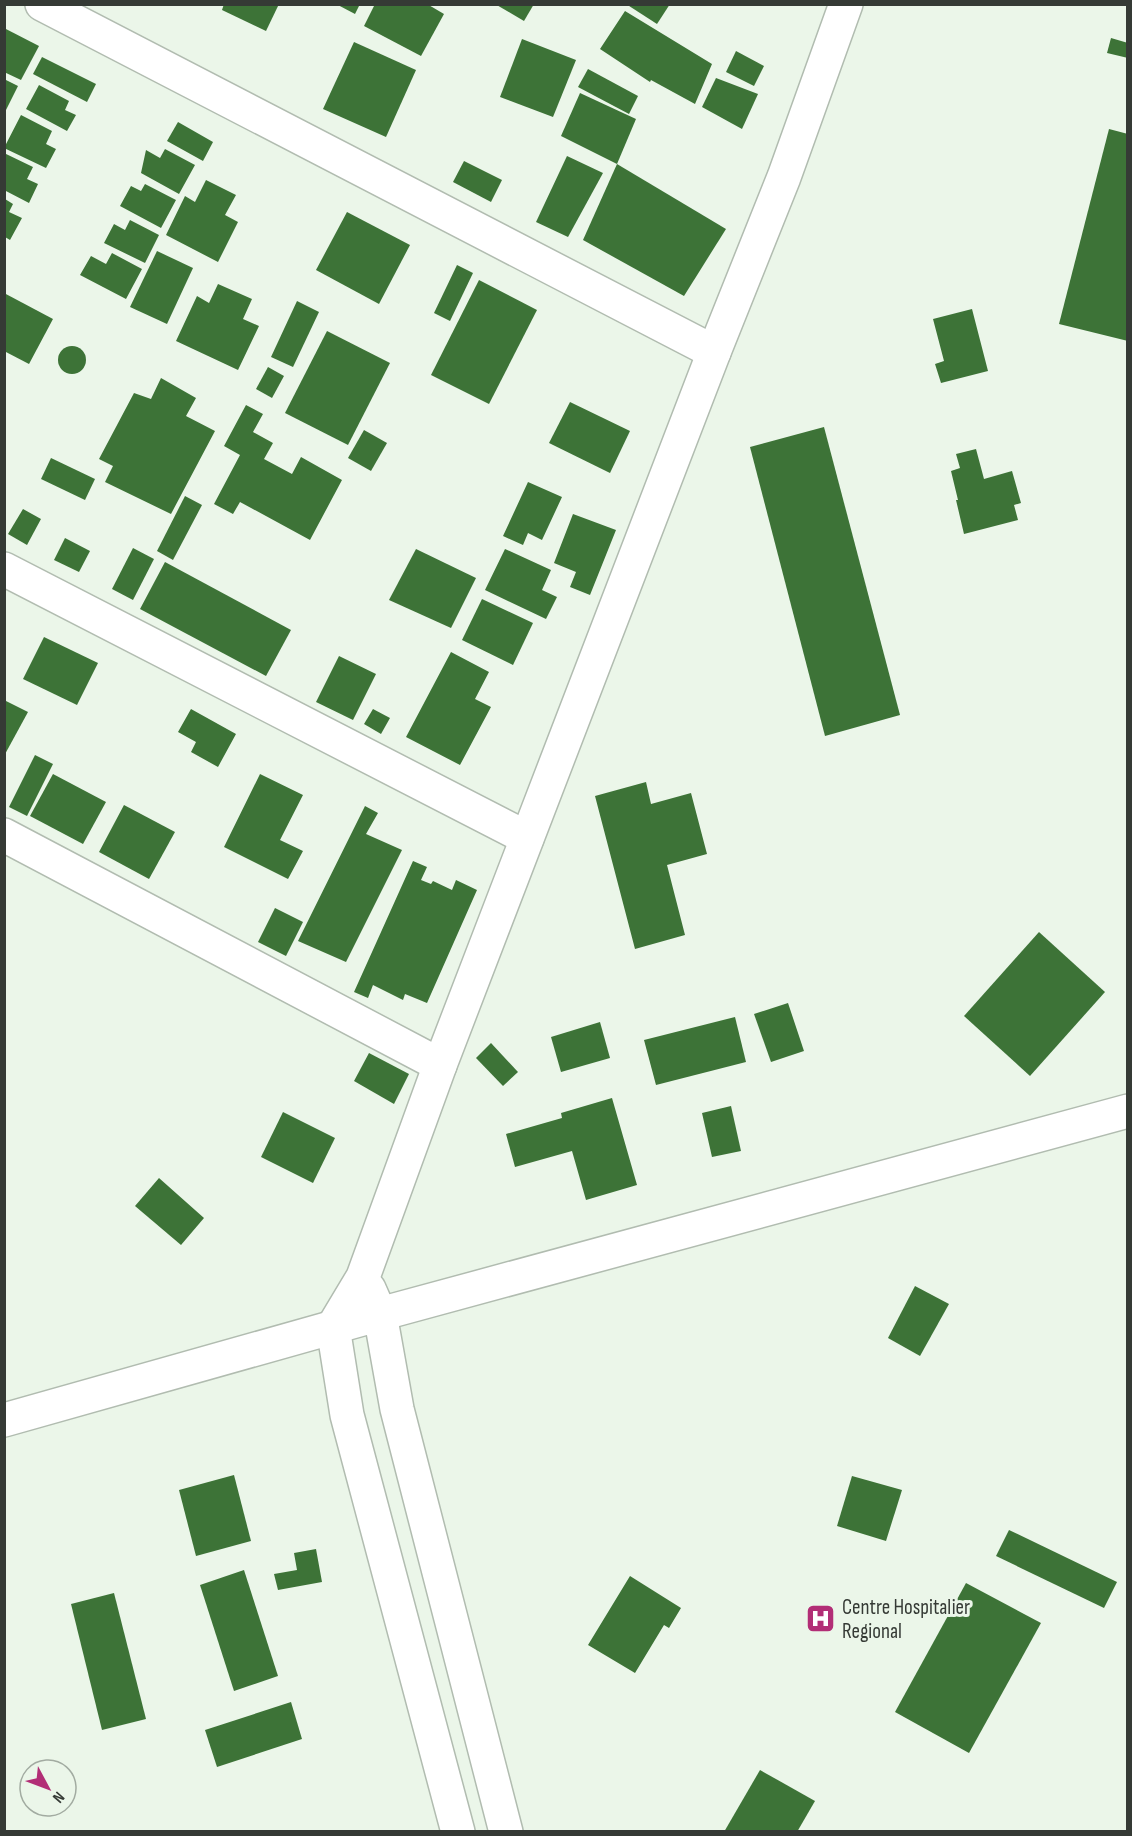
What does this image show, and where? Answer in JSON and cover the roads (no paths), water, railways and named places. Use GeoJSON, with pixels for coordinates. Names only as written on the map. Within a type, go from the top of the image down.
{"type":"FeatureCollection","features":[{"type":"Feature","properties":{"kind":"street"},"geometry":{"type":"LineString","coordinates":[[42,4],[714,352]]}},
{"type":"Feature","properties":{"kind":"street"},"geometry":{"type":"LineString","coordinates":[[458,1832],[347,1415],[333,1327],[363,1276],[440,1065],[714,352],[784,177],[846,4]]}},
{"type":"Feature","properties":{"kind":"street"},"geometry":{"type":"LineString","coordinates":[[4,569],[527,838]]}},
{"type":"Feature","properties":{"kind":"street"},"geometry":{"type":"LineString","coordinates":[[4,835],[440,1065]]}},
{"type":"Feature","properties":{"kind":"street"},"geometry":{"type":"LineString","coordinates":[[4,1420],[380,1314],[1128,1111]]}},
{"type":"Feature","properties":{"kind":"street"},"geometry":{"type":"LineString","coordinates":[[363,1276],[380,1314],[398,1409],[506,1832]]}},
{"type":"Feature","properties":{"kind":"place","name":"Centre Hospitalier Regional"},"geometry":{"type":"Point","coordinates":[821,1619]}}]}
